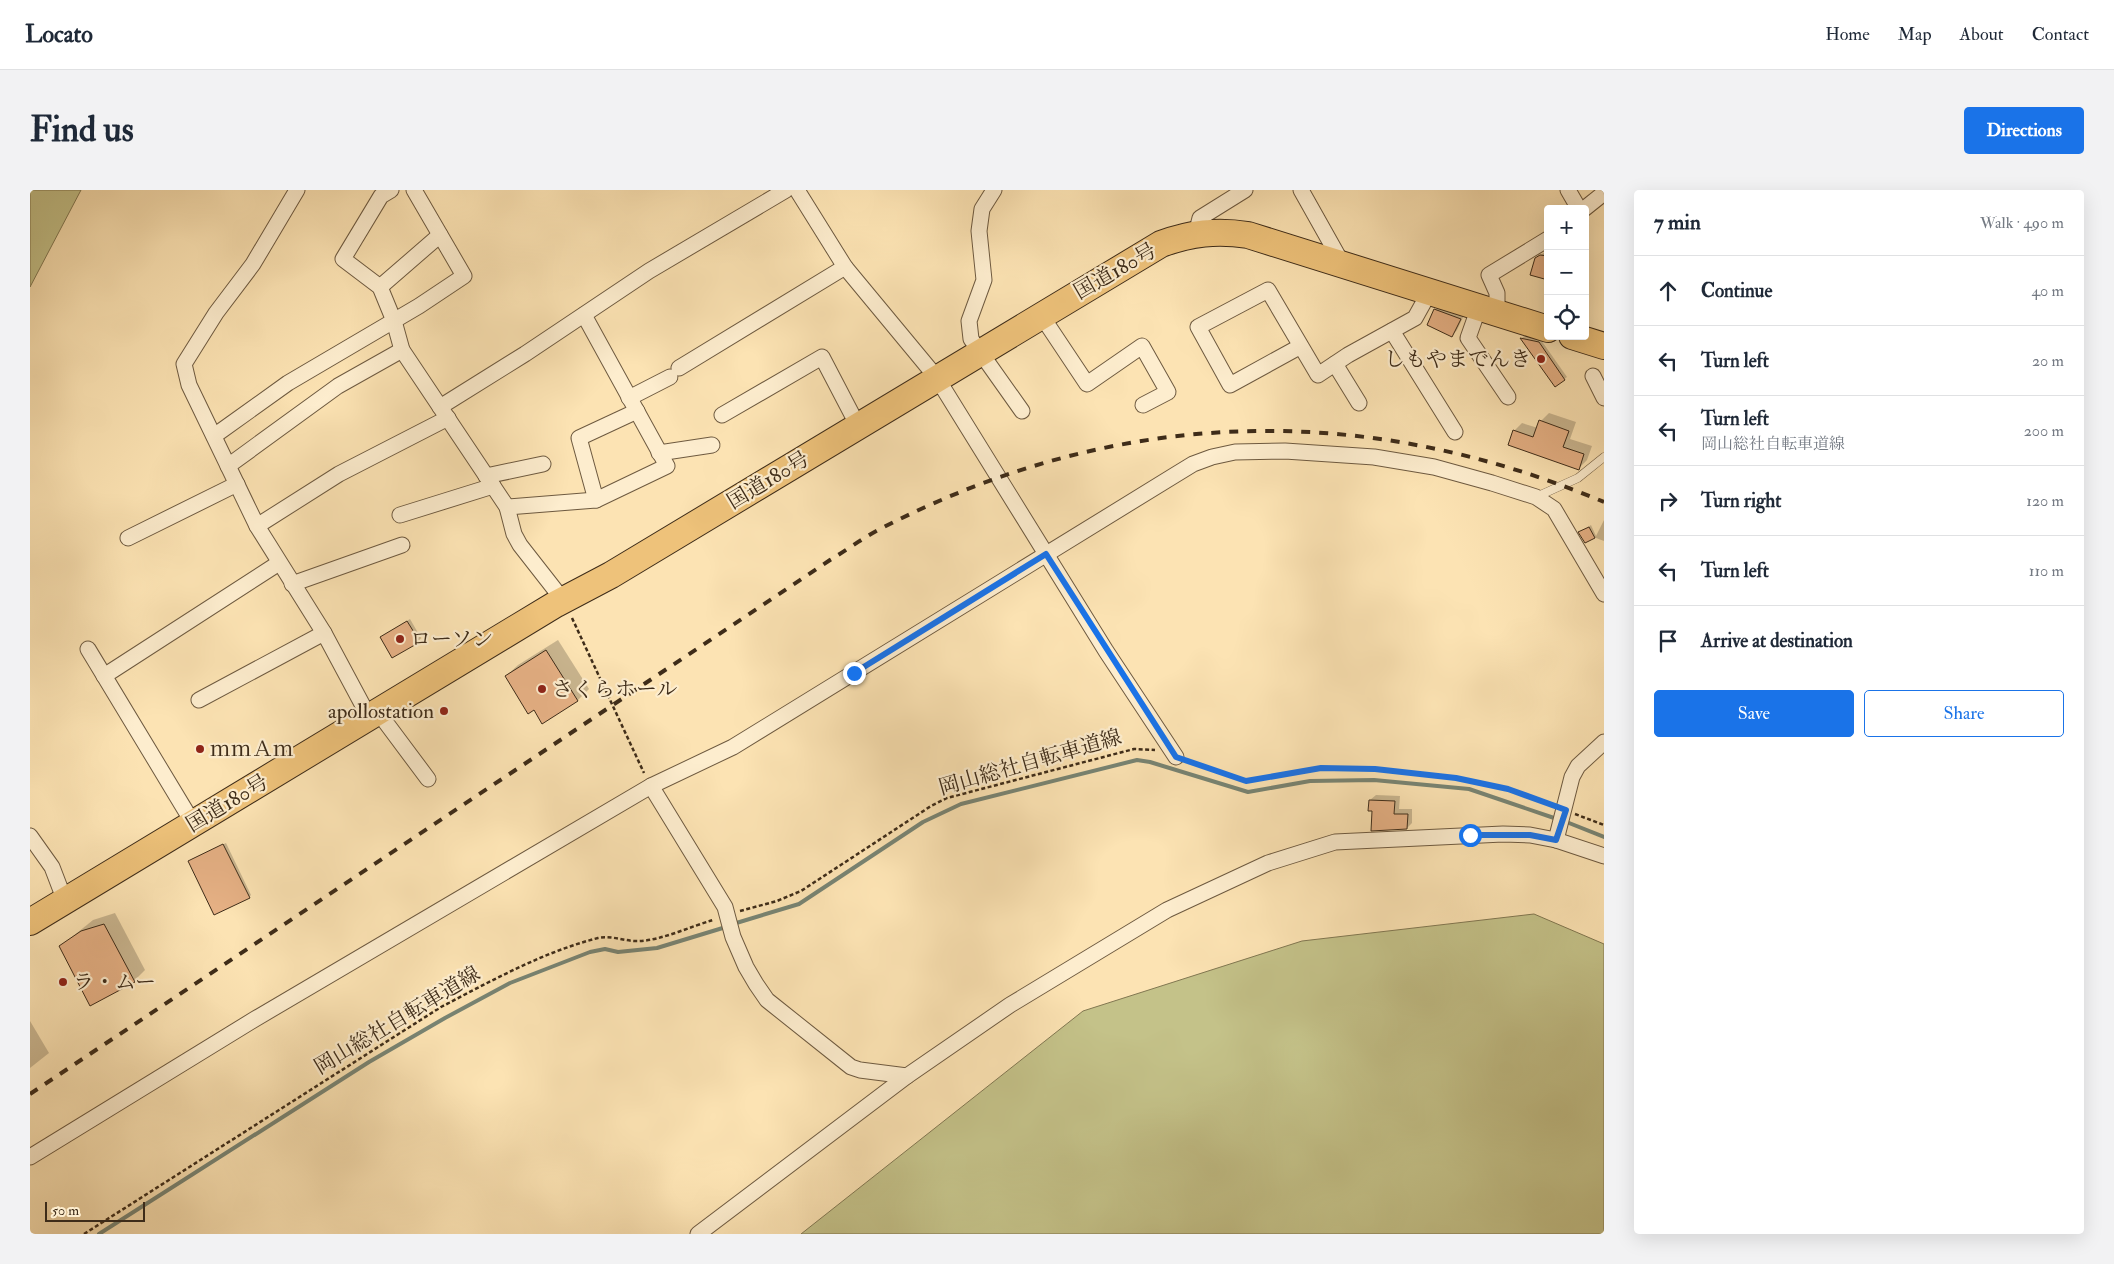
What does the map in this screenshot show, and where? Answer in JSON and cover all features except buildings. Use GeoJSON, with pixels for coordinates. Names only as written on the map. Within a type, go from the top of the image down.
{"type":"FeatureCollection","features":[{"type":"Feature","properties":{"kind":"highway","name":"国道180号"},"geometry":{"type":"LineString","coordinates":[[30,922],[564,600],[611,575],[1161,244],[1196,234],[1232,233],[1248,235],[1544,328]]}},
{"type":"Feature","properties":{"kind":"highway"},"geometry":{"type":"LineString","coordinates":[[1585,340],[1604,346]]}},
{"type":"Feature","properties":{"kind":"street"},"geometry":{"type":"LineString","coordinates":[[297,190],[253,264],[216,313],[184,364],[189,385],[256,526],[374,714],[428,779]]}},
{"type":"Feature","properties":{"kind":"street"},"geometry":{"type":"LineString","coordinates":[[391,190],[381,196],[343,259],[380,287],[394,321],[402,350],[507,506],[514,534],[520,545],[564,600]]}},
{"type":"Feature","properties":{"kind":"street"},"geometry":{"type":"LineString","coordinates":[[214,436],[288,383],[394,321],[464,276],[414,190]]}},
{"type":"Feature","properties":{"kind":"street"},"geometry":{"type":"LineString","coordinates":[[256,526],[339,474],[444,413],[525,354],[649,271],[786,190]]}},
{"type":"Feature","properties":{"kind":"street"},"geometry":{"type":"LineString","coordinates":[[797,190],[846,267],[937,378],[1046,554],[1176,757]]}},
{"type":"Feature","properties":{"kind":"street"},"geometry":{"type":"LineString","coordinates":[[994,190],[982,209],[978,231],[984,280],[969,321],[971,339],[1022,411]]}},
{"type":"Feature","properties":{"kind":"street"},"geometry":{"type":"LineString","coordinates":[[1196,234],[1200,218],[1244,190]]}},
{"type":"Feature","properties":{"kind":"street"},"geometry":{"type":"LineString","coordinates":[[1301,190],[1342,263]]}},
{"type":"Feature","properties":{"kind":"street"},"geometry":{"type":"LineString","coordinates":[[1568,190],[1577,205]]}},
{"type":"Feature","properties":{"kind":"street"},"geometry":{"type":"LineString","coordinates":[[1589,205],[1604,192]]}},
{"type":"Feature","properties":{"kind":"street"},"geometry":{"type":"LineString","coordinates":[[380,287],[440,235]]}},
{"type":"Feature","properties":{"kind":"street"},"geometry":{"type":"LineString","coordinates":[[1508,397],[1468,338],[1488,310],[1496,293],[1489,275],[1544,241]]}},
{"type":"Feature","properties":{"kind":"street"},"geometry":{"type":"LineString","coordinates":[[596,500],[579,438],[633,405],[674,372],[846,267]]}},
{"type":"Feature","properties":{"kind":"street"},"geometry":{"type":"LineString","coordinates":[[1301,346],[1230,386],[1198,327],[1268,290],[1301,346],[1318,376],[1334,364],[1415,318],[1430,291]]}},
{"type":"Feature","properties":{"kind":"street"},"geometry":{"type":"LineString","coordinates":[[507,506],[596,500],[667,466],[584,315]]}},
{"type":"Feature","properties":{"kind":"street"},"geometry":{"type":"LineString","coordinates":[[1041,315],[1087,384],[1142,346],[1168,392],[1143,405]]}},
{"type":"Feature","properties":{"kind":"street"},"geometry":{"type":"LineString","coordinates":[[1392,331],[1455,432]]}},
{"type":"Feature","properties":{"kind":"street"},"geometry":{"type":"LineString","coordinates":[[228,466],[338,386],[402,350]]}},
{"type":"Feature","properties":{"kind":"street"},"geometry":{"type":"LineString","coordinates":[[722,415],[822,357],[858,426]]}},
{"type":"Feature","properties":{"kind":"street"},"geometry":{"type":"LineString","coordinates":[[1334,364],[1359,403]]}},
{"type":"Feature","properties":{"kind":"street"},"geometry":{"type":"LineString","coordinates":[[1593,376],[1604,398]]}},
{"type":"Feature","properties":{"kind":"street"},"geometry":{"type":"LineString","coordinates":[[660,453],[712,445]]}},
{"type":"Feature","properties":{"kind":"street"},"geometry":{"type":"LineString","coordinates":[[30,1157],[255,1019],[651,786],[733,747],[1193,464],[1235,452],[1285,451],[1374,457],[1434,467],[1536,497],[1554,510],[1604,594]]}},
{"type":"Feature","properties":{"kind":"street"},"geometry":{"type":"LineString","coordinates":[[400,515],[489,481],[543,464]]}},
{"type":"Feature","properties":{"kind":"street"},"geometry":{"type":"LineString","coordinates":[[128,538],[237,484]]}},
{"type":"Feature","properties":{"kind":"street"},"geometry":{"type":"LineString","coordinates":[[292,584],[402,545]]}},
{"type":"Feature","properties":{"kind":"street"},"geometry":{"type":"LineString","coordinates":[[104,676],[279,563]]}},
{"type":"Feature","properties":{"kind":"street"},"geometry":{"type":"LineString","coordinates":[[199,700],[324,633]]}},
{"type":"Feature","properties":{"kind":"street"},"geometry":{"type":"LineString","coordinates":[[88,649],[193,823]]}},
{"type":"Feature","properties":{"kind":"street"},"geometry":{"type":"LineString","coordinates":[[1556,840],[1566,810],[1572,777],[1578,766],[1604,742]]}},
{"type":"Feature","properties":{"kind":"street"},"geometry":{"type":"LineString","coordinates":[[651,786],[728,915],[733,937],[746,967],[767,1000],[851,1067],[860,1070],[907,1076]]}},
{"type":"Feature","properties":{"kind":"street"},"geometry":{"type":"LineString","coordinates":[[698,1234],[907,1076],[1010,1005],[1124,934],[1210,889],[1268,864],[1335,842],[1503,834],[1530,835],[1556,840],[1604,856]]}},
{"type":"Feature","properties":{"kind":"street"},"geometry":{"type":"LineString","coordinates":[[30,836],[52,867],[65,901]]}},
{"type":"Feature","properties":{"kind":"lane"},"geometry":{"type":"LineString","coordinates":[[1536,497],[1578,478],[1604,457]]}},
{"type":"Feature","properties":{"kind":"path"},"geometry":{"type":"LineString","coordinates":[[564,600],[632,750],[651,786]]}},
{"type":"Feature","properties":{"kind":"path","name":"岡山総社自転車道線"},"geometry":{"type":"LineString","coordinates":[[84,1234],[441,1007],[480,987],[534,961],[599,938],[612,937],[640,941],[778,901],[801,891],[931,806],[947,798],[1134,749],[1161,751],[1246,781],[1321,768],[1375,769],[1456,778],[1508,789],[1604,825]]}},
{"type":"Feature","properties":{"kind":"shaded area"},"geometry":{"type":"Polygon","coordinates":[[[30,190],[81,190],[30,287],[30,190]]]}},
{"type":"Feature","properties":{"kind":"shaded area"},"geometry":{"type":"Polygon","coordinates":[[[1534,914],[1604,944],[1604,1234],[801,1234],[1083,1011],[1302,941],[1534,914]]]}},
{"type":"Feature","properties":{"kind":"waterway"},"geometry":{"type":"LineString","coordinates":[[733,924],[799,904],[923,822],[961,804],[1137,760],[1150,762],[1248,792],[1310,781],[1374,780],[1469,789],[1557,819]]}},
{"type":"Feature","properties":{"kind":"waterway"},"geometry":{"type":"LineString","coordinates":[[1564,821],[1604,837]]}},
{"type":"Feature","properties":{"kind":"waterway"},"geometry":{"type":"LineString","coordinates":[[99,1234],[369,1062],[510,983],[590,952],[605,949],[618,952],[657,948],[726,927]]}},
{"type":"Feature","properties":{"kind":"railway"},"geometry":{"type":"LineString","coordinates":[[30,1094],[830,560],[882,528],[971,488],[1060,459],[1150,440],[1240,431],[1331,433],[1422,446],[1513,469],[1604,502]]}},
{"type":"Feature","properties":{"kind":"place","name":"しもやまでんき"},"geometry":{"type":"Point","coordinates":[1541,359]}},
{"type":"Feature","properties":{"kind":"place","name":"ローソン"},"geometry":{"type":"Point","coordinates":[400,639]}},
{"type":"Feature","properties":{"kind":"place","name":"さくらホール"},"geometry":{"type":"Point","coordinates":[542,689]}},
{"type":"Feature","properties":{"kind":"place","name":"apollostation"},"geometry":{"type":"Point","coordinates":[444,711]}},
{"type":"Feature","properties":{"kind":"place","name":"ｍｍＡｍ"},"geometry":{"type":"Point","coordinates":[200,749]}},
{"type":"Feature","properties":{"kind":"place","name":"ラ・ムー"},"geometry":{"type":"Point","coordinates":[63,982]}},
{"type":"Feature","properties":{"kind":"route"},"geometry":{"type":"LineString","coordinates":[[854,673],[1046,554],[1176,757],[1246,781],[1321,768],[1375,769],[1456,778],[1508,789],[1566,810],[1556,840],[1530,835],[1470,835]]}}]}
